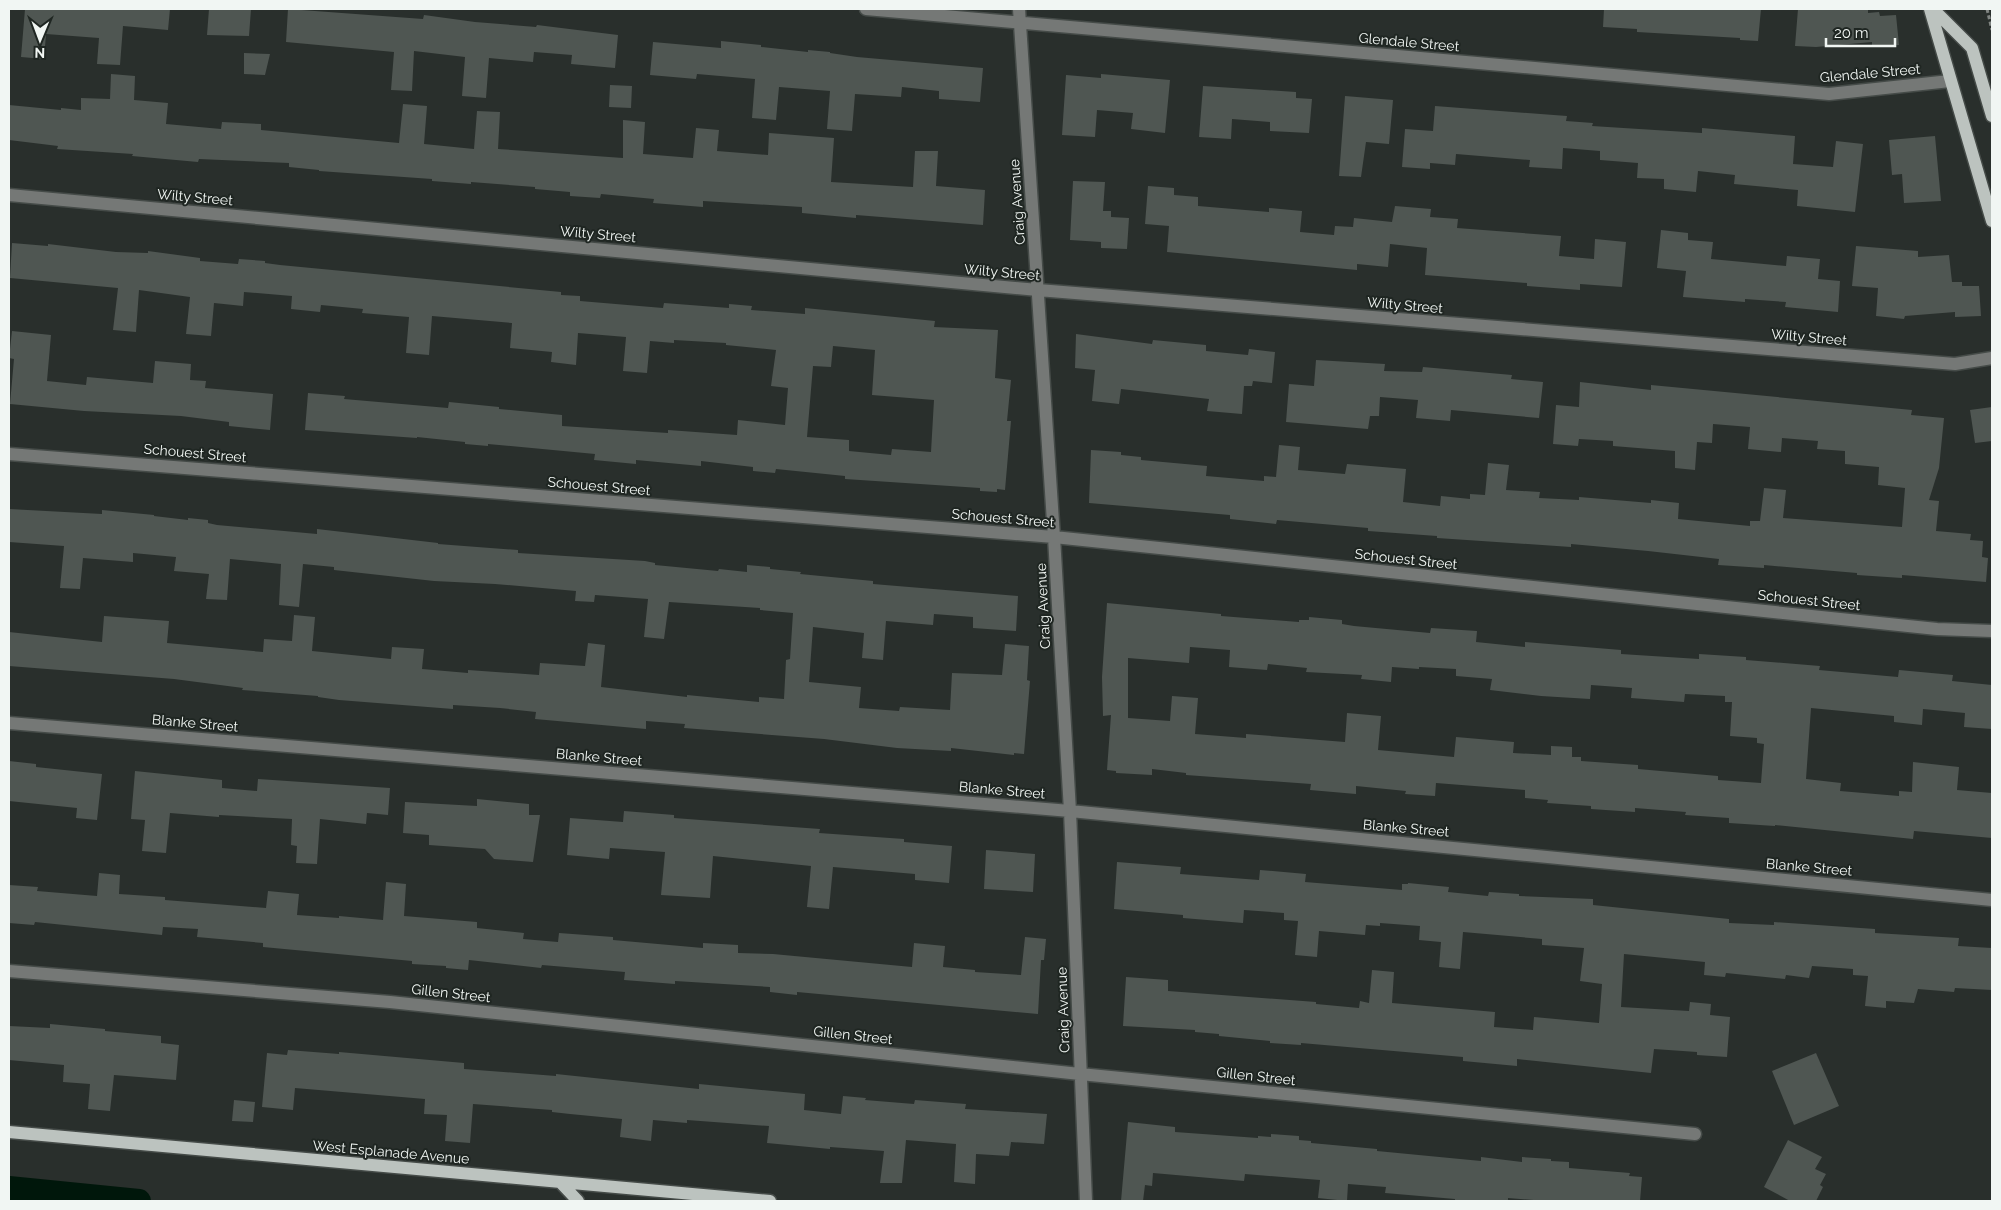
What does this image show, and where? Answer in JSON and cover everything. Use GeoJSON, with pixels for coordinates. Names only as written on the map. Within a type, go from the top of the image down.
{"type":"FeatureCollection","features":[{"type":"Feature","properties":{"kind":"main road"},"geometry":{"type":"LineString","coordinates":[[1932,9],[1950,81],[1992,221]]}},
{"type":"Feature","properties":{"kind":"main road"},"geometry":{"type":"LineString","coordinates":[[1932,9],[1972,48],[1992,116]]}},
{"type":"Feature","properties":{"kind":"main road","name":"West Esplanade Avenue"},"geometry":{"type":"LineString","coordinates":[[9,1132],[761,1201]]}},
{"type":"Feature","properties":{"kind":"main road"},"geometry":{"type":"LineString","coordinates":[[561,1183],[578,1201]]}},
{"type":"Feature","properties":{"kind":"street","name":"Glendale Street"},"geometry":{"type":"LineString","coordinates":[[866,9],[1829,94],[1950,81]]}},
{"type":"Feature","properties":{"kind":"street","name":"Craig Avenue"},"geometry":{"type":"LineString","coordinates":[[1019,9],[1070,811],[1086,1201]]}},
{"type":"Feature","properties":{"kind":"street","name":"Wilty Street"},"geometry":{"type":"LineString","coordinates":[[9,195],[1038,290],[1956,364],[1992,358]]}},
{"type":"Feature","properties":{"kind":"street","name":"Schouest Street"},"geometry":{"type":"LineString","coordinates":[[9,454],[1054,537],[1937,629],[1992,631]]}},
{"type":"Feature","properties":{"kind":"street","name":"Blanke Street"},"geometry":{"type":"LineString","coordinates":[[9,723],[1070,811],[1992,900]]}},
{"type":"Feature","properties":{"kind":"street","name":"Gillen Street"},"geometry":{"type":"LineString","coordinates":[[9,971],[390,1002],[1080,1074],[1695,1134]]}},
{"type":"Feature","properties":{"kind":"path"},"geometry":{"type":"LineString","coordinates":[[1987,9],[1992,30]]}},
{"type":"Feature","properties":{"kind":"building"},"geometry":{"type":"Polygon","coordinates":[[[25,9],[170,9],[168,30],[123,26],[120,65],[97,64],[99,38],[46,34],[44,59],[21,57],[25,9]]]}},
{"type":"Feature","properties":{"kind":"building"},"geometry":{"type":"Polygon","coordinates":[[[209,9],[251,9],[249,36],[207,35],[209,9]]]}},
{"type":"Feature","properties":{"kind":"building"},"geometry":{"type":"Polygon","coordinates":[[[288,9],[423,19],[424,15],[475,22],[536,27],[537,25],[618,35],[615,68],[571,64],[572,55],[534,52],[533,62],[489,58],[486,98],[462,96],[465,57],[414,51],[412,91],[391,90],[394,52],[286,42],[288,9]]]}},
{"type":"Feature","properties":{"kind":"building"},"geometry":{"type":"Polygon","coordinates":[[[1604,9],[1761,9],[1758,41],[1740,40],[1740,38],[1637,32],[1637,29],[1603,27],[1604,9]]]}},
{"type":"Feature","properties":{"kind":"building"},"geometry":{"type":"Polygon","coordinates":[[[1798,9],[1868,9],[1868,13],[1879,12],[1880,16],[1896,15],[1899,45],[1872,47],[1872,42],[1816,47],[1795,46],[1798,9]]]}},
{"type":"Feature","properties":{"kind":"building"},"geometry":{"type":"Polygon","coordinates":[[[721,41],[808,52],[808,50],[830,52],[857,57],[983,68],[980,102],[939,99],[939,91],[902,87],[901,97],[855,94],[852,131],[827,129],[830,91],[779,87],[776,120],[752,118],[755,79],[697,74],[696,79],[650,75],[653,42],[721,48],[721,41]]]}},
{"type":"Feature","properties":{"kind":"building"},"geometry":{"type":"Polygon","coordinates":[[[244,53],[270,54],[265,75],[244,74],[244,53]]]}},
{"type":"Feature","properties":{"kind":"building"},"geometry":{"type":"Polygon","coordinates":[[[111,74],[135,76],[134,100],[168,103],[166,124],[221,129],[222,122],[261,124],[261,130],[399,143],[403,104],[427,106],[424,144],[474,149],[477,111],[500,112],[498,149],[623,158],[623,120],[645,122],[643,154],[693,158],[696,128],[719,130],[717,151],[768,155],[769,133],[834,138],[831,182],[913,187],[915,151],[938,151],[936,186],[985,190],[983,225],[856,215],[856,218],[802,213],[802,207],[703,201],[703,207],[653,203],[654,199],[601,194],[600,198],[570,196],[570,192],[535,189],[535,187],[471,182],[471,184],[432,181],[432,179],[319,171],[289,167],[289,163],[199,159],[198,162],[132,156],[133,154],[57,149],[58,146],[9,140],[9,105],[81,110],[81,98],[110,99],[111,74]]]}},
{"type":"Feature","properties":{"kind":"building"},"geometry":{"type":"Polygon","coordinates":[[[1101,74],[1170,80],[1165,133],[1131,129],[1133,113],[1097,110],[1095,137],[1062,135],[1066,75],[1101,78],[1101,74]]]}},
{"type":"Feature","properties":{"kind":"building"},"geometry":{"type":"Polygon","coordinates":[[[610,85],[632,86],[631,108],[609,107],[610,85]]]}},
{"type":"Feature","properties":{"kind":"building"},"geometry":{"type":"Polygon","coordinates":[[[1203,86],[1296,92],[1296,98],[1312,99],[1309,133],[1270,131],[1270,122],[1232,119],[1231,139],[1199,137],[1203,86]]]}},
{"type":"Feature","properties":{"kind":"building"},"geometry":{"type":"Polygon","coordinates":[[[1345,96],[1393,100],[1389,144],[1366,142],[1361,177],[1339,176],[1345,96]]]}},
{"type":"Feature","properties":{"kind":"building"},"geometry":{"type":"Polygon","coordinates":[[[1435,106],[1567,116],[1566,121],[1593,123],[1592,126],[1702,133],[1702,128],[1795,136],[1793,164],[1833,167],[1836,141],[1863,144],[1855,212],[1797,206],[1798,190],[1734,184],[1735,175],[1698,171],[1696,192],[1664,189],[1664,179],[1637,178],[1638,163],[1600,160],[1600,151],[1563,148],[1562,169],[1529,167],[1530,160],[1456,154],[1455,165],[1430,163],[1430,169],[1402,167],[1405,129],[1433,131],[1435,106]]]}},
{"type":"Feature","properties":{"kind":"building"},"geometry":{"type":"Polygon","coordinates":[[[1935,136],[1941,201],[1904,203],[1902,174],[1892,175],[1889,140],[1935,136]]]}},
{"type":"Feature","properties":{"kind":"building"},"geometry":{"type":"Polygon","coordinates":[[[1073,181],[1105,182],[1103,211],[1111,211],[1111,217],[1129,218],[1127,249],[1101,248],[1101,242],[1070,240],[1073,181]]]}},
{"type":"Feature","properties":{"kind":"building"},"geometry":{"type":"Polygon","coordinates":[[[1148,186],[1174,188],[1174,195],[1198,197],[1198,206],[1269,212],[1269,208],[1302,211],[1300,232],[1334,235],[1335,226],[1353,227],[1354,218],[1392,222],[1395,206],[1431,209],[1430,217],[1458,219],[1457,228],[1561,236],[1559,256],[1594,259],[1595,239],[1626,242],[1622,287],[1580,284],[1580,290],[1527,286],[1527,283],[1425,275],[1427,248],[1390,244],[1388,267],[1357,264],[1357,270],[1167,252],[1169,226],[1145,224],[1148,186]]]}},
{"type":"Feature","properties":{"kind":"building"},"geometry":{"type":"Polygon","coordinates":[[[1661,230],[1688,233],[1688,240],[1713,242],[1711,259],[1786,266],[1787,256],[1820,259],[1818,279],[1840,281],[1838,312],[1785,307],[1786,302],[1745,299],[1745,302],[1683,297],[1686,271],[1657,268],[1661,230]]]}},
{"type":"Feature","properties":{"kind":"building"},"geometry":{"type":"Polygon","coordinates":[[[12,243],[48,246],[48,244],[116,252],[148,253],[148,251],[200,258],[200,261],[238,264],[239,259],[265,261],[265,263],[280,265],[561,292],[561,295],[580,296],[580,301],[663,308],[664,303],[729,308],[729,304],[752,306],[751,310],[805,314],[805,308],[935,321],[934,327],[998,330],[995,378],[1011,380],[1007,421],[1011,421],[1005,490],[997,489],[997,492],[980,491],[980,488],[845,479],[845,476],[776,469],[775,473],[753,471],[753,467],[701,461],[701,466],[636,460],[636,464],[594,460],[595,454],[488,444],[488,446],[465,444],[465,442],[417,437],[305,430],[308,393],[345,396],[344,399],[448,408],[449,402],[562,415],[562,426],[668,433],[668,430],[737,435],[738,420],[785,425],[788,388],[771,386],[776,350],[726,345],[726,343],[674,340],[674,343],[650,341],[647,373],[623,371],[626,337],[578,333],[576,365],[551,362],[552,352],[510,348],[512,323],[432,316],[429,355],[406,353],[409,317],[362,313],[363,309],[321,305],[320,312],[291,309],[292,296],[244,292],[243,306],[214,303],[211,336],[186,334],[190,297],[139,290],[136,332],[113,330],[118,288],[10,278],[12,243]],[[833,346],[831,367],[813,366],[807,437],[849,440],[849,451],[891,455],[892,449],[931,452],[934,400],[872,395],[875,350],[833,346]]]}},
{"type":"Feature","properties":{"kind":"building"},"geometry":{"type":"Polygon","coordinates":[[[1856,246],[1918,251],[1918,257],[1949,255],[1952,282],[1962,282],[1962,286],[1979,286],[1981,316],[1955,317],[1955,312],[1905,316],[1904,319],[1876,316],[1878,288],[1852,286],[1856,246]]]}},
{"type":"Feature","properties":{"kind":"building"},"geometry":{"type":"Polygon","coordinates":[[[12,331],[51,335],[47,381],[86,385],[87,377],[153,383],[155,361],[191,364],[190,380],[206,381],[205,388],[273,394],[270,430],[229,426],[229,422],[181,416],[84,411],[10,404],[14,359],[9,358],[12,331]]]}},
{"type":"Feature","properties":{"kind":"building"},"geometry":{"type":"Polygon","coordinates":[[[1076,334],[1152,344],[1153,340],[1206,345],[1206,351],[1248,355],[1249,349],[1275,352],[1272,383],[1253,381],[1252,386],[1244,386],[1242,414],[1207,411],[1209,399],[1121,389],[1119,404],[1092,401],[1095,370],[1075,368],[1076,334]]]}},
{"type":"Feature","properties":{"kind":"building"},"geometry":{"type":"Polygon","coordinates":[[[1316,360],[1385,364],[1384,371],[1422,372],[1423,367],[1512,375],[1511,379],[1543,382],[1539,418],[1451,410],[1450,421],[1416,418],[1418,400],[1380,397],[1379,416],[1370,416],[1368,429],[1286,422],[1289,384],[1314,386],[1316,360]]]}},
{"type":"Feature","properties":{"kind":"building"},"geometry":{"type":"Polygon","coordinates":[[[1580,382],[1651,390],[1651,385],[1912,410],[1911,415],[1944,418],[1939,468],[1929,500],[1939,501],[1936,531],[1971,534],[1970,540],[1983,541],[1982,557],[1988,558],[1986,582],[1902,575],[1902,578],[1857,575],[1857,573],[1764,565],[1764,568],[1718,565],[1719,559],[1648,551],[1571,544],[1571,547],[1437,538],[1437,536],[1368,531],[1368,528],[1277,520],[1276,524],[1230,519],[1230,515],[1089,503],[1091,450],[1121,452],[1121,455],[1141,457],[1141,460],[1207,466],[1206,476],[1264,481],[1264,476],[1276,477],[1279,445],[1300,447],[1298,470],[1345,474],[1347,464],[1406,469],[1403,502],[1440,506],[1441,496],[1470,499],[1470,494],[1485,495],[1488,463],[1509,465],[1506,490],[1540,492],[1539,498],[1579,500],[1579,497],[1651,503],[1651,500],[1679,503],[1678,519],[1750,526],[1750,521],[1760,521],[1764,488],[1786,490],[1783,518],[1902,527],[1905,488],[1878,485],[1879,467],[1845,464],[1845,451],[1817,449],[1818,441],[1782,438],[1781,452],[1748,449],[1750,427],[1713,424],[1712,443],[1697,442],[1695,470],[1675,468],[1675,451],[1613,446],[1613,441],[1579,439],[1578,446],[1553,444],[1556,405],[1579,407],[1580,382]]]}},
{"type":"Feature","properties":{"kind":"building"},"geometry":{"type":"Polygon","coordinates":[[[1992,407],[1992,441],[1975,443],[1970,410],[1992,407]]]}},
{"type":"Feature","properties":{"kind":"building"},"geometry":{"type":"Polygon","coordinates":[[[9,509],[102,514],[102,510],[188,520],[188,518],[208,520],[208,523],[217,525],[317,534],[317,529],[438,544],[518,550],[518,553],[645,561],[655,563],[655,565],[718,571],[719,569],[747,572],[747,565],[801,572],[800,574],[873,581],[873,584],[1018,596],[1016,631],[973,628],[973,617],[934,614],[933,625],[886,621],[883,660],[862,658],[864,633],[813,627],[809,682],[861,687],[859,708],[899,711],[900,707],[950,710],[952,673],[1002,675],[1005,644],[1029,646],[1027,680],[1030,681],[1024,754],[1014,753],[1014,755],[951,748],[951,751],[897,748],[824,739],[684,728],[685,724],[646,721],[646,729],[535,719],[536,712],[500,708],[453,705],[453,709],[339,700],[318,696],[242,690],[243,688],[174,679],[9,666],[9,632],[102,642],[104,616],[169,621],[167,643],[263,652],[264,639],[292,641],[294,615],[315,617],[312,651],[391,659],[392,647],[424,649],[422,669],[468,673],[468,670],[539,675],[540,663],[585,666],[588,643],[605,645],[601,687],[687,697],[687,695],[759,702],[759,697],[784,699],[786,660],[790,659],[793,613],[760,610],[760,608],[669,602],[664,639],[644,637],[648,599],[595,595],[594,602],[575,601],[576,591],[434,581],[334,570],[334,567],[303,564],[299,607],[279,605],[281,564],[230,559],[227,600],[206,599],[209,574],[174,571],[176,557],[133,553],[133,562],[83,558],[80,589],[60,588],[64,546],[9,542],[9,509]]]}},
{"type":"Feature","properties":{"kind":"building"},"geometry":{"type":"Polygon","coordinates":[[[1107,603],[1221,614],[1221,616],[1299,622],[1299,620],[1309,620],[1309,617],[1342,620],[1342,624],[1354,626],[1430,633],[1431,628],[1477,631],[1476,642],[1525,647],[1525,642],[1621,650],[1621,654],[1699,659],[1699,654],[1746,657],[1746,660],[1820,666],[1819,670],[1898,677],[1899,670],[1953,675],[1952,681],[1992,685],[1992,729],[1964,727],[1965,713],[1923,709],[1922,725],[1894,722],[1894,716],[1811,708],[1806,779],[1841,783],[1840,791],[1899,796],[1899,791],[1912,792],[1913,762],[1959,767],[1957,790],[1992,793],[1992,838],[1914,831],[1913,839],[1775,825],[1729,823],[1729,818],[1685,815],[1686,812],[1635,808],[1635,812],[1547,803],[1548,800],[1525,798],[1525,790],[1436,783],[1435,796],[1405,794],[1406,791],[1356,786],[1356,794],[1310,790],[1311,784],[1186,775],[1186,773],[1152,769],[1152,775],[1116,773],[1116,771],[1107,770],[1111,715],[1103,716],[1102,677],[1107,603]],[[1190,647],[1189,663],[1128,658],[1128,718],[1170,721],[1172,696],[1198,698],[1195,734],[1246,738],[1246,734],[1345,742],[1347,713],[1381,716],[1378,750],[1454,757],[1456,737],[1514,742],[1513,753],[1551,755],[1551,746],[1572,747],[1572,757],[1581,757],[1581,761],[1638,765],[1638,769],[1718,776],[1718,780],[1761,783],[1764,744],[1757,743],[1757,738],[1730,736],[1732,702],[1725,702],[1725,696],[1685,694],[1684,702],[1631,698],[1632,688],[1591,685],[1590,699],[1541,696],[1490,690],[1492,679],[1456,676],[1456,669],[1392,667],[1391,682],[1361,679],[1362,675],[1306,672],[1307,668],[1268,664],[1267,670],[1229,667],[1230,650],[1190,647]]]}},
{"type":"Feature","properties":{"kind":"building"},"geometry":{"type":"Polygon","coordinates":[[[9,761],[36,764],[36,767],[102,774],[97,820],[76,818],[77,808],[9,801],[9,761]]]}},
{"type":"Feature","properties":{"kind":"building"},"geometry":{"type":"Polygon","coordinates":[[[135,771],[222,780],[222,788],[257,791],[258,779],[390,788],[388,815],[367,813],[366,824],[320,819],[317,864],[296,863],[297,846],[291,845],[292,819],[219,815],[219,817],[170,813],[166,853],[142,851],[145,820],[131,819],[135,771]]]}},
{"type":"Feature","properties":{"kind":"building"},"geometry":{"type":"Polygon","coordinates":[[[477,799],[529,804],[529,815],[540,815],[533,862],[494,859],[485,849],[429,845],[429,835],[403,833],[405,802],[477,806],[477,799]]]}},
{"type":"Feature","properties":{"kind":"building"},"geometry":{"type":"Polygon","coordinates":[[[624,811],[674,815],[674,818],[820,829],[819,833],[904,839],[904,842],[952,846],[949,883],[915,880],[915,874],[833,867],[829,909],[807,907],[811,866],[713,856],[710,898],[661,895],[665,852],[610,848],[609,859],[567,855],[570,818],[623,822],[624,811]]]}},
{"type":"Feature","properties":{"kind":"building"},"geometry":{"type":"Polygon","coordinates":[[[986,850],[1035,854],[1033,892],[984,889],[986,850]]]}},
{"type":"Feature","properties":{"kind":"building"},"geometry":{"type":"Polygon","coordinates":[[[1117,862],[1181,867],[1180,874],[1259,880],[1260,870],[1306,874],[1305,882],[1402,890],[1402,884],[1408,883],[1449,887],[1448,892],[1488,896],[1489,892],[1519,894],[1519,896],[1593,899],[1593,905],[1729,919],[1729,923],[1774,925],[1774,922],[1875,929],[1875,933],[1959,938],[1958,946],[1992,948],[1992,990],[1955,988],[1954,992],[1918,989],[1914,1003],[1886,1001],[1886,1008],[1865,1006],[1868,976],[1853,975],[1853,969],[1812,966],[1809,978],[1786,975],[1785,979],[1726,973],[1725,977],[1704,975],[1705,962],[1624,954],[1621,1007],[1689,1011],[1690,1002],[1711,1004],[1710,1015],[1730,1017],[1727,1057],[1697,1055],[1697,1052],[1654,1049],[1651,1073],[1517,1059],[1517,1066],[1463,1061],[1463,1057],[1301,1043],[1301,1045],[1270,1043],[1270,1041],[1195,1032],[1195,1030],[1123,1026],[1126,977],[1168,980],[1168,991],[1316,1002],[1316,1004],[1359,1008],[1360,1001],[1369,1003],[1372,970],[1394,972],[1392,1003],[1495,1012],[1494,1027],[1533,1030],[1534,1017],[1599,1023],[1602,984],[1580,981],[1584,948],[1542,945],[1542,939],[1463,932],[1460,969],[1439,967],[1441,942],[1419,940],[1420,926],[1380,923],[1380,926],[1366,925],[1365,935],[1319,931],[1317,957],[1295,955],[1298,921],[1284,920],[1284,913],[1244,910],[1243,923],[1183,918],[1183,915],[1114,909],[1117,862]]]}},
{"type":"Feature","properties":{"kind":"building"},"geometry":{"type":"Polygon","coordinates":[[[99,873],[120,875],[119,894],[165,897],[165,900],[266,908],[268,891],[299,894],[297,915],[383,920],[386,882],[406,884],[404,916],[477,922],[477,928],[524,933],[523,939],[558,942],[559,933],[613,937],[613,940],[703,948],[703,943],[738,945],[738,953],[773,954],[912,967],[914,943],[945,946],[943,967],[975,970],[975,972],[1021,975],[1025,937],[1046,939],[1044,960],[1041,960],[1038,1014],[797,992],[797,995],[770,992],[770,987],[675,981],[675,984],[624,980],[625,972],[542,965],[541,968],[469,960],[468,970],[446,968],[446,966],[412,964],[412,961],[263,947],[263,943],[197,937],[198,929],[163,927],[162,935],[35,922],[34,925],[9,923],[9,885],[38,887],[37,891],[97,896],[99,873]]]}},
{"type":"Feature","properties":{"kind":"building"},"geometry":{"type":"Polygon","coordinates":[[[50,1024],[161,1036],[161,1043],[179,1045],[176,1080],[114,1075],[110,1111],[88,1109],[90,1084],[63,1082],[64,1065],[9,1060],[9,1026],[50,1028],[50,1024]]]}},
{"type":"Feature","properties":{"kind":"building"},"geometry":{"type":"Polygon","coordinates":[[[288,1050],[339,1054],[339,1052],[464,1063],[464,1069],[556,1076],[556,1074],[699,1089],[699,1084],[805,1094],[804,1110],[841,1114],[843,1096],[866,1098],[865,1100],[914,1104],[915,1100],[966,1104],[965,1109],[1047,1114],[1044,1144],[1011,1142],[1009,1156],[976,1154],[975,1184],[954,1182],[956,1144],[906,1140],[902,1183],[880,1183],[884,1151],[830,1147],[830,1149],[767,1143],[769,1126],[687,1120],[687,1123],[653,1120],[651,1141],[620,1137],[622,1119],[552,1112],[552,1110],[473,1104],[470,1143],[445,1141],[447,1115],[424,1114],[425,1099],[295,1088],[293,1110],[262,1107],[267,1053],[287,1055],[288,1050]]]}},
{"type":"Feature","properties":{"kind":"building"},"geometry":{"type":"Polygon","coordinates":[[[1816,1053],[1839,1106],[1794,1125],[1772,1071],[1816,1053]]]}},
{"type":"Feature","properties":{"kind":"building"},"geometry":{"type":"Polygon","coordinates":[[[234,1100],[255,1102],[253,1122],[232,1121],[234,1100]]]}},
{"type":"Feature","properties":{"kind":"building"},"geometry":{"type":"Polygon","coordinates":[[[1128,1122],[1175,1127],[1175,1132],[1258,1138],[1258,1136],[1271,1137],[1271,1134],[1299,1136],[1299,1140],[1311,1141],[1311,1143],[1481,1161],[1481,1157],[1522,1162],[1522,1157],[1551,1159],[1551,1161],[1569,1162],[1569,1168],[1630,1173],[1629,1176],[1642,1177],[1640,1201],[1547,1201],[1508,1198],[1508,1201],[1455,1201],[1455,1199],[1385,1193],[1386,1187],[1348,1184],[1347,1201],[1318,1198],[1320,1180],[1245,1174],[1244,1181],[1153,1173],[1152,1186],[1145,1185],[1143,1201],[1121,1201],[1128,1122]]]}},
{"type":"Feature","properties":{"kind":"building"},"geometry":{"type":"Polygon","coordinates":[[[1788,1140],[1822,1157],[1815,1169],[1826,1174],[1820,1185],[1823,1187],[1816,1201],[1790,1201],[1764,1187],[1788,1140]]]}},
{"type":"Feature","properties":{"kind":"waterway"},"geometry":{"type":"LineString","coordinates":[[9,1188],[139,1201]]}}]}
